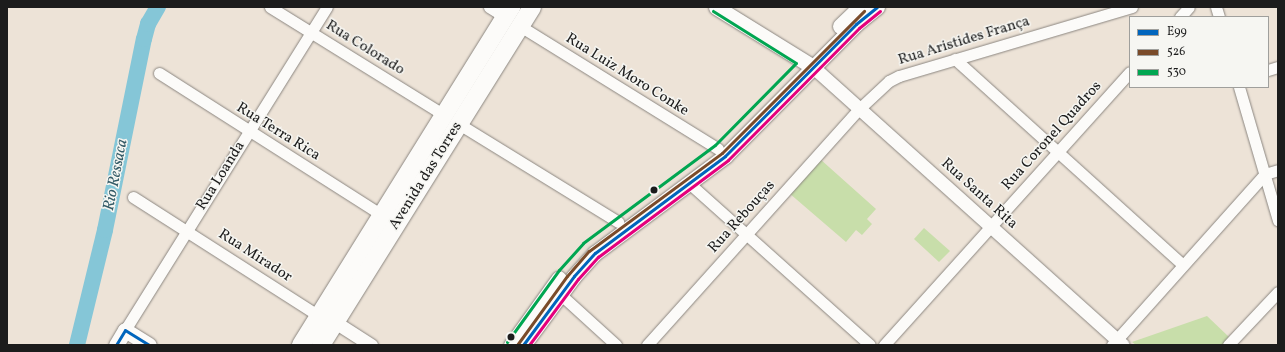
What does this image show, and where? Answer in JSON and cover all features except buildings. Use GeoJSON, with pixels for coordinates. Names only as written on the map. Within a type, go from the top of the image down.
{"type":"FeatureCollection","features":[{"type":"Feature","properties":{"kind":"highway","name":"Avenida das Torres"},"geometry":{"type":"LineString","coordinates":[[301,345],[327,319],[451,119],[512,17],[532,7]]}},
{"type":"Feature","properties":{"kind":"highway","name":"Avenida das Torres"},"geometry":{"type":"LineString","coordinates":[[321,345],[327,319],[382,215],[451,119]]}},
{"type":"Feature","properties":{"kind":"main road"},"geometry":{"type":"LineString","coordinates":[[716,7],[809,65]]}},
{"type":"Feature","properties":{"kind":"main road"},"geometry":{"type":"LineString","coordinates":[[523,345],[583,264],[607,242],[690,184],[725,156],[860,7]]}},
{"type":"Feature","properties":{"kind":"main road"},"geometry":{"type":"LineString","coordinates":[[511,345],[574,260],[618,222],[718,149],[809,65],[877,7]]}},
{"type":"Feature","properties":{"kind":"main road"},"geometry":{"type":"LineString","coordinates":[[125,330],[149,345]]}},
{"type":"Feature","properties":{"kind":"main road","name":"Rua Loanda"},"geometry":{"type":"LineString","coordinates":[[116,345],[125,330]]}},
{"type":"Feature","properties":{"kind":"street","name":"Rua Colorado"},"geometry":{"type":"LineString","coordinates":[[270,7],[618,222]]}},
{"type":"Feature","properties":{"kind":"street","name":"Rua Loanda"},"geometry":{"type":"LineString","coordinates":[[125,330],[327,7]]}},
{"type":"Feature","properties":{"kind":"street","name":"Rua Luiz Moro Conke"},"geometry":{"type":"LineString","coordinates":[[489,7],[512,17],[718,149]]}},
{"type":"Feature","properties":{"kind":"street","name":"Rua Aristides França"},"geometry":{"type":"LineString","coordinates":[[859,108],[889,81],[955,59],[1132,7]]}},
{"type":"Feature","properties":{"kind":"street"},"geometry":{"type":"LineString","coordinates":[[1181,16],[1189,7]]}},
{"type":"Feature","properties":{"kind":"street"},"geometry":{"type":"LineString","coordinates":[[955,59],[1183,265]]}},
{"type":"Feature","properties":{"kind":"street","name":"Rua Santa Rita"},"geometry":{"type":"LineString","coordinates":[[809,65],[991,227],[1117,343]]}},
{"type":"Feature","properties":{"kind":"street","name":"Rua Terra Rica"},"geometry":{"type":"LineString","coordinates":[[159,73],[382,215]]}},
{"type":"Feature","properties":{"kind":"street","name":"Rua Coronel Quadros"},"geometry":{"type":"LineString","coordinates":[[884,345],[1129,73]]}},
{"type":"Feature","properties":{"kind":"street"},"geometry":{"type":"LineString","coordinates":[[1239,88],[1278,220]]}},
{"type":"Feature","properties":{"kind":"street","name":"Rua Rebouças"},"geometry":{"type":"LineString","coordinates":[[647,345],[859,108]]}},
{"type":"Feature","properties":{"kind":"street"},"geometry":{"type":"LineString","coordinates":[[1117,343],[1183,265],[1264,174],[1278,170]]}},
{"type":"Feature","properties":{"kind":"street"},"geometry":{"type":"LineString","coordinates":[[690,184],[870,345]]}},
{"type":"Feature","properties":{"kind":"street","name":"Rua Mirador"},"geometry":{"type":"LineString","coordinates":[[133,196],[327,319],[371,345]]}},
{"type":"Feature","properties":{"kind":"street"},"geometry":{"type":"LineString","coordinates":[[1228,345],[1278,292]]}},
{"type":"Feature","properties":{"kind":"street"},"geometry":{"type":"LineString","coordinates":[[560,294],[616,345]]}},
{"type":"Feature","properties":{"kind":"green space"},"geometry":{"type":"Polygon","coordinates":[[[820,159],[876,209],[867,219],[872,224],[862,235],[856,230],[846,242],[789,193],[820,159]]]}},
{"type":"Feature","properties":{"kind":"green space"},"geometry":{"type":"Polygon","coordinates":[[[924,228],[950,251],[939,262],[914,239],[924,228]]]}},
{"type":"Feature","properties":{"kind":"green space"},"geometry":{"type":"Polygon","coordinates":[[[1207,316],[1229,337],[1222,345],[1136,345],[1132,342],[1207,316]]]}},
{"type":"Feature","properties":{"kind":"waterway","name":"Rio Ressaca"},"geometry":{"type":"LineString","coordinates":[[77,345],[105,230],[144,39],[148,24],[158,7]]}},
{"type":"Feature","properties":{"kind":"transit line","name":"E99"},"geometry":{"type":"LineString","coordinates":[[523,345],[574,276],[595,253],[725,156],[856,24],[877,7]]}},
{"type":"Feature","properties":{"kind":"transit line","name":"530"},"geometry":{"type":"LineString","coordinates":[[507,342],[559,270],[583,243],[715,145],[796,63],[713,11]]}},
{"type":"Feature","properties":{"kind":"transit line","name":"526"},"geometry":{"type":"LineString","coordinates":[[517,345],[567,276],[589,251],[722,153],[864,11]]}},
{"type":"Feature","properties":{"kind":"transit line"},"geometry":{"type":"LineString","coordinates":[[529,345],[578,279],[598,257],[728,160],[859,28],[880,11]]}},
{"type":"Feature","properties":{"kind":"transit line","name":"E99"},"geometry":{"type":"LineString","coordinates":[[116,345],[125,330],[149,345]]}}]}
